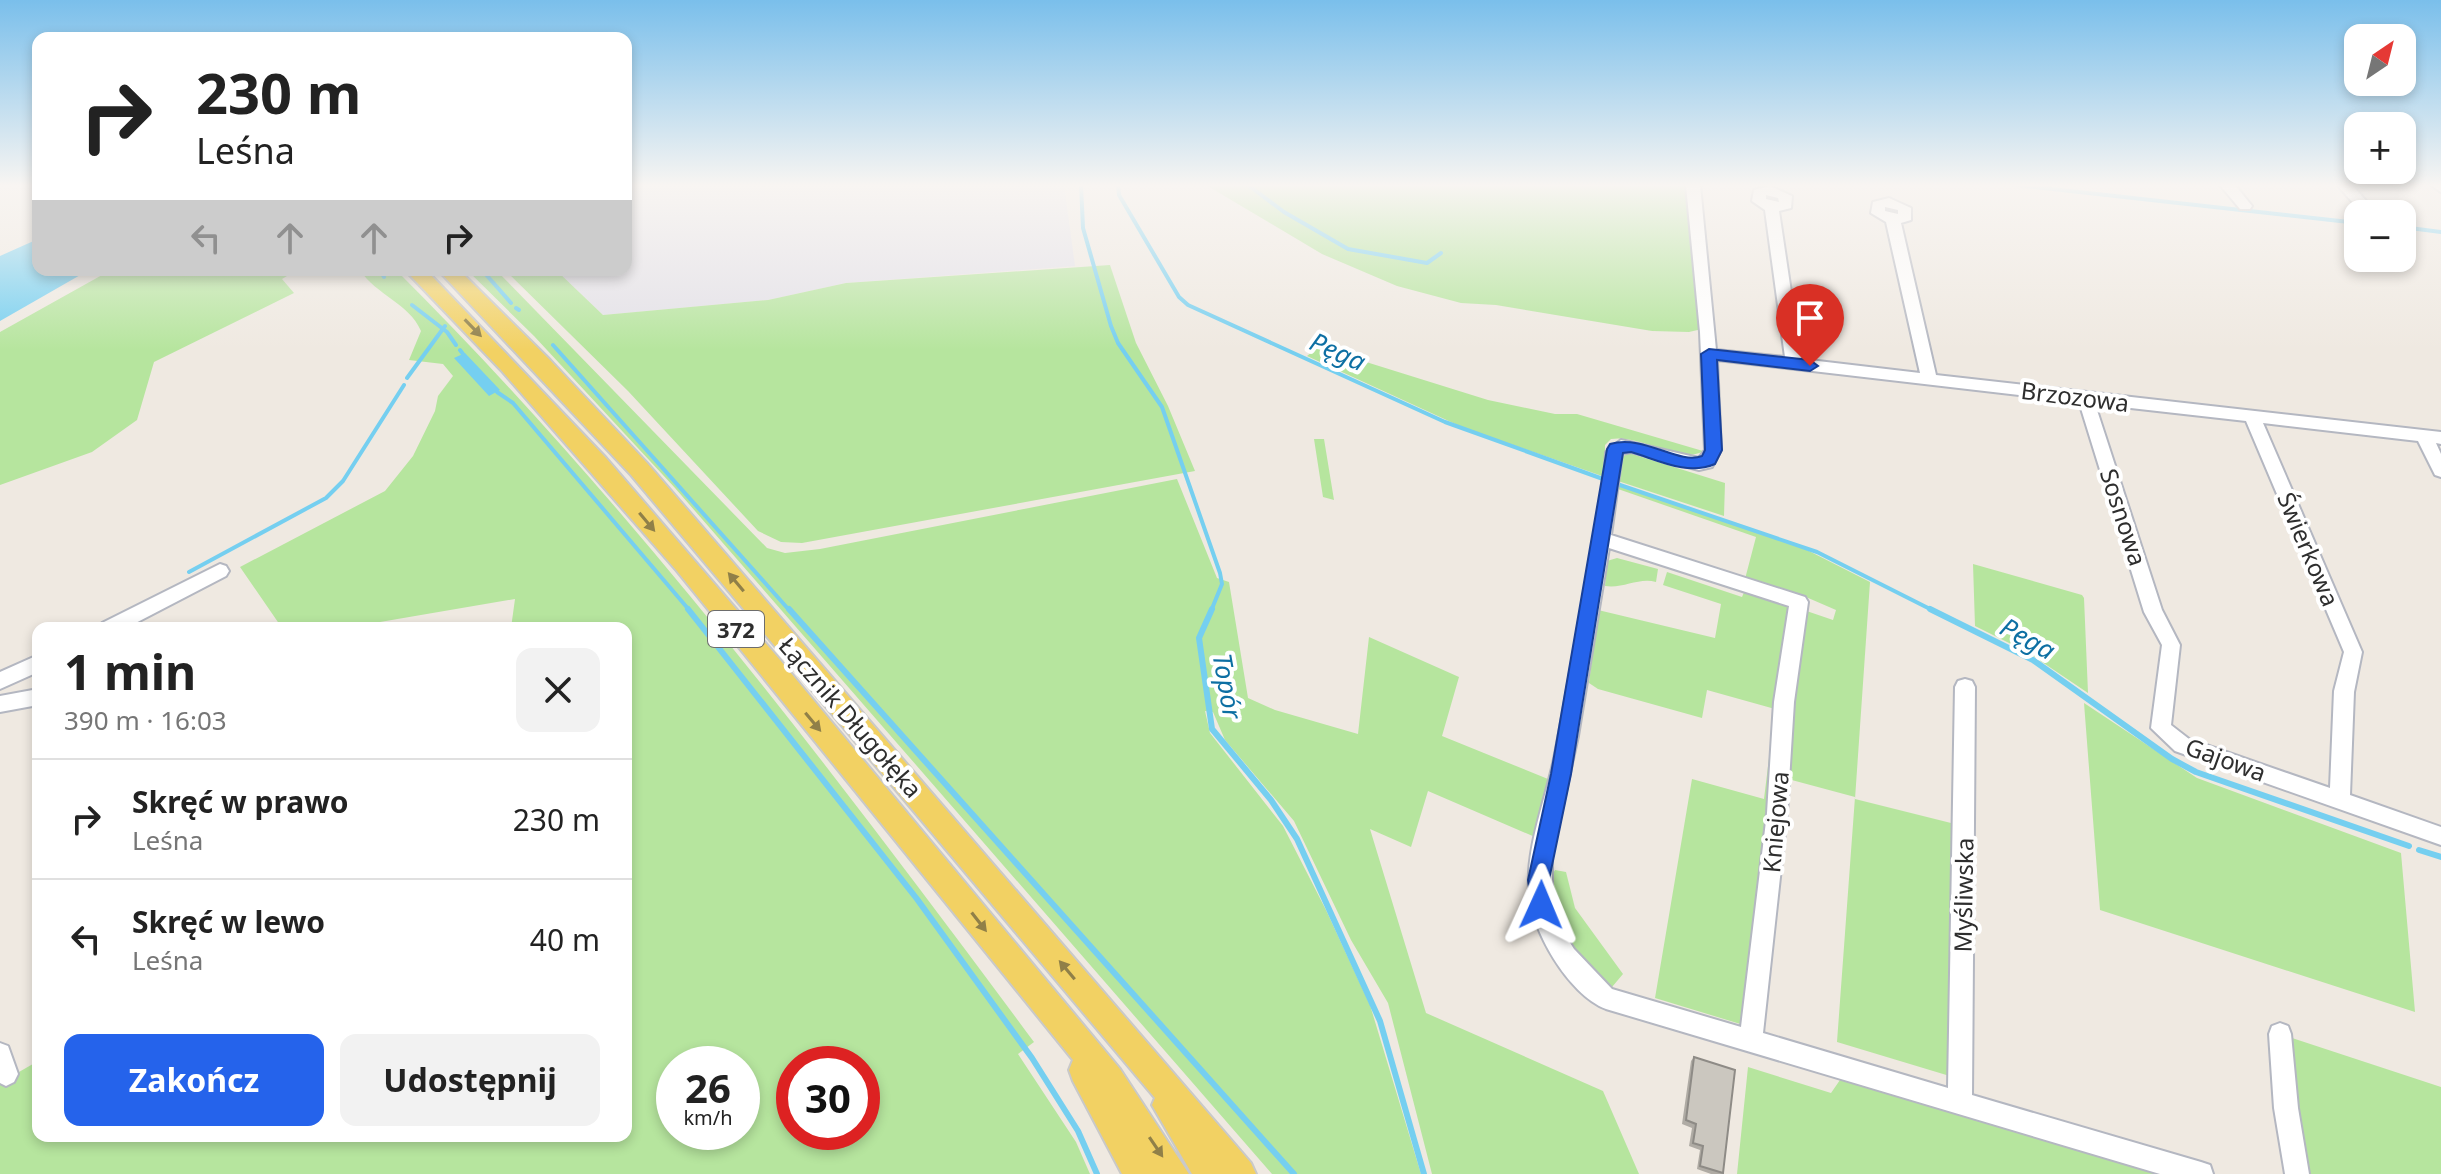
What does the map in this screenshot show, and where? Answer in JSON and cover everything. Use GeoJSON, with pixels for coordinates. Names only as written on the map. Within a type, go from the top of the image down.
{"type":"FeatureCollection","features":[{"type":"Feature","properties":{"kind":"main road","name":"Łącznik Długołęka"},"geometry":{"type":"LineString","coordinates":[[421,276],[517,374],[631,503],[932,864],[1038,997]]}},
{"type":"Feature","properties":{"kind":"main road","name":"Łącznik Długołęka"},"geometry":{"type":"LineString","coordinates":[[454,276],[543,365],[639,469],[1117,1029],[1232,1172]]}},
{"type":"Feature","properties":{"kind":"main road"},"geometry":{"type":"LineString","coordinates":[[1038,997],[1096,1089],[1140,1174]]}},
{"type":"Feature","properties":{"kind":"main road","name":"372"},"geometry":{"type":"LineString","coordinates":[[1038,997],[1109,1080],[1173,1174]]}},
{"type":"Feature","properties":{"kind":"street"},"geometry":{"type":"LineString","coordinates":[[1698,240],[1709,354],[1713,450],[1709,460],[1699,464],[1639,448],[1621,446],[1614,452],[1561,774],[1539,880],[1541,905],[1551,930],[1592,988],[1606,998],[2201,1174]]}},
{"type":"Feature","properties":{"kind":"street"},"geometry":{"type":"LineString","coordinates":[[1776,240],[1794,364]]}},
{"type":"Feature","properties":{"kind":"street"},"geometry":{"type":"LineString","coordinates":[[1897,240],[1929,380]]}},
{"type":"Feature","properties":{"kind":"street","name":"Brzozowa"},"geometry":{"type":"LineString","coordinates":[[1709,354],[2432,437]]}},
{"type":"Feature","properties":{"kind":"street","name":"Sosnowa"},"geometry":{"type":"LineString","coordinates":[[2085,397],[2153,612],[2167,634]]}},
{"type":"Feature","properties":{"kind":"street","name":"Świerkowa"},"geometry":{"type":"LineString","coordinates":[[2252,416],[2353,652],[2344,691],[2340,800]]}},
{"type":"Feature","properties":{"kind":"street"},"geometry":{"type":"LineString","coordinates":[[2432,437],[2441,471]]}},
{"type":"Feature","properties":{"kind":"street","name":"Kniejowa"},"geometry":{"type":"LineString","coordinates":[[1602,539],[1799,602],[1784,702],[1777,813],[1751,1042]]}},
{"type":"Feature","properties":{"kind":"street"},"geometry":{"type":"LineString","coordinates":[[121,622],[220,571]]}},
{"type":"Feature","properties":{"kind":"street","name":"Gajowa"},"geometry":{"type":"LineString","coordinates":[[2167,634],[2171,645],[2161,722],[2167,734],[2182,745],[2441,836]]}},
{"type":"Feature","properties":{"kind":"street"},"geometry":{"type":"LineString","coordinates":[[0,681],[32,666]]}},
{"type":"Feature","properties":{"kind":"street","name":"Myśliwska"},"geometry":{"type":"LineString","coordinates":[[1960,1102],[1965,687]]}},
{"type":"Feature","properties":{"kind":"street"},"geometry":{"type":"LineString","coordinates":[[0,704],[32,698]]}},
{"type":"Feature","properties":{"kind":"street"},"geometry":{"type":"LineString","coordinates":[[2280,1034],[2286,1108],[2297,1174]]}},
{"type":"Feature","properties":{"kind":"shaded area"},"geometry":{"type":"Polygon","coordinates":[[[632,240],[1071,240],[1075,266],[846,283],[768,300],[603,315],[562,276],[632,276],[632,240]]]}},
{"type":"Feature","properties":{"kind":"green space"},"geometry":{"type":"Polygon","coordinates":[[[1298,240],[1693,240],[1702,329],[1689,332],[1652,331],[1496,305],[1461,303],[1397,286],[1322,254],[1298,240]]]}},
{"type":"Feature","properties":{"kind":"green space"},"geometry":{"type":"Polygon","coordinates":[[[1110,265],[1136,343],[1168,406],[1195,471],[802,543],[781,542],[758,531],[628,391],[511,276],[562,276],[603,315],[768,300],[846,283],[1110,265]]]}},
{"type":"Feature","properties":{"kind":"green space"},"geometry":{"type":"Polygon","coordinates":[[[100,276],[287,276],[282,279],[294,293],[154,362],[137,420],[92,452],[0,485],[0,332],[100,276]]]}},
{"type":"Feature","properties":{"kind":"green space"},"geometry":{"type":"Polygon","coordinates":[[[365,276],[402,276],[567,452],[729,644],[884,842],[1034,1042],[1018,1054],[1076,1142],[1090,1174],[0,1174],[0,1083],[32,1064],[32,1142],[632,1142],[632,622],[512,622],[515,599],[380,622],[278,622],[240,567],[385,491],[413,456],[435,411],[438,396],[453,376],[443,364],[409,360],[421,331],[401,306],[365,276]]]}},
{"type":"Feature","properties":{"kind":"green space"},"geometry":{"type":"Polygon","coordinates":[[[473,276],[502,276],[767,548],[785,553],[820,549],[1177,479],[1217,578],[1229,582],[1248,698],[1275,710],[1358,734],[1369,637],[1459,677],[1442,736],[1548,779],[1535,837],[1428,791],[1411,847],[1370,829],[1426,1013],[1603,1091],[1639,1174],[1432,1174],[1388,1003],[1351,940],[1294,821],[1225,740],[1213,712],[1205,711],[1210,733],[1283,826],[1326,910],[1370,1005],[1421,1174],[1272,1174],[675,488],[534,336],[473,276]]]}},
{"type":"Feature","properties":{"kind":"green space"},"geometry":{"type":"Polygon","coordinates":[[[1318,347],[1488,400],[1555,414],[1577,414],[1703,451],[1684,454],[1635,441],[1611,439],[1605,445],[1605,477],[1464,428],[1307,356],[1318,347]]]}},
{"type":"Feature","properties":{"kind":"green space"},"geometry":{"type":"Polygon","coordinates":[[[1314,439],[1324,439],[1334,500],[1323,497],[1314,439]]]}},
{"type":"Feature","properties":{"kind":"green space"},"geometry":{"type":"Polygon","coordinates":[[[1629,453],[1725,483],[1724,516],[1618,481],[1621,458],[1629,453]]]}},
{"type":"Feature","properties":{"kind":"green space"},"geometry":{"type":"Polygon","coordinates":[[[1619,485],[1805,549],[1870,582],[1855,799],[1955,824],[1953,1077],[1837,1042],[1855,797],[1788,779],[1760,1030],[1655,998],[1692,779],[1764,799],[1775,709],[1707,690],[1702,718],[1598,689],[1589,683],[1598,610],[1715,638],[1721,604],[1663,585],[1667,572],[1742,597],[1745,590],[1833,620],[1836,610],[1799,594],[1745,579],[1756,537],[1618,489],[1619,485]]]}},
{"type":"Feature","properties":{"kind":"green space"},"geometry":{"type":"Polygon","coordinates":[[[1617,558],[1658,569],[1656,582],[1605,586],[1607,561],[1617,558]]]}},
{"type":"Feature","properties":{"kind":"green space"},"geometry":{"type":"Polygon","coordinates":[[[1973,564],[2082,595],[2088,693],[2027,652],[1975,626],[1973,564]]]}},
{"type":"Feature","properties":{"kind":"green space"},"geometry":{"type":"Polygon","coordinates":[[[2084,703],[2197,778],[2401,853],[2415,1012],[2100,910],[2084,703]]]}},
{"type":"Feature","properties":{"kind":"green space"},"geometry":{"type":"Polygon","coordinates":[[[1555,870],[1566,872],[1575,908],[1623,974],[1612,987],[1601,980],[1577,952],[1557,916],[1551,882],[1555,870]]]}},
{"type":"Feature","properties":{"kind":"green space"},"geometry":{"type":"Polygon","coordinates":[[[2289,1037],[2441,1087],[2441,1174],[2306,1174],[2289,1037]]]}},
{"type":"Feature","properties":{"kind":"green space"},"geometry":{"type":"Polygon","coordinates":[[[1748,1067],[1831,1093],[1840,1080],[2161,1174],[1737,1174],[1748,1067]]]}},
{"type":"Feature","properties":{"kind":"water"},"geometry":{"type":"Polygon","coordinates":[[[32,242],[32,276],[79,276],[0,321],[0,256],[32,242]]]}},
{"type":"Feature","properties":{"kind":"water"},"geometry":{"type":"Polygon","coordinates":[[[465,353],[500,390],[489,396],[454,358],[465,353]]]}},
{"type":"Feature","properties":{"kind":"building"},"geometry":{"type":"Polygon","coordinates":[[[1694,1057],[1735,1070],[1723,1173],[1700,1166],[1703,1146],[1693,1143],[1696,1124],[1686,1120],[1694,1057]]]}},
{"type":"Feature","properties":{"kind":"waterway","name":"Topór"},"geometry":{"type":"LineString","coordinates":[[1086,240],[1111,326],[1118,343],[1162,407],[1220,573],[1222,584],[1211,611]]}},
{"type":"Feature","properties":{"kind":"waterway","name":"Pęga"},"geometry":{"type":"LineString","coordinates":[[1145,240],[1179,297],[1188,305],[1445,422],[1603,479]]}},
{"type":"Feature","properties":{"kind":"waterway"},"geometry":{"type":"LineString","coordinates":[[1332,240],[1348,249],[1427,263],[1441,253]]}},
{"type":"Feature","properties":{"kind":"waterway"},"geometry":{"type":"LineString","coordinates":[[487,276],[511,303]]}},
{"type":"Feature","properties":{"kind":"waterway"},"geometry":{"type":"LineString","coordinates":[[412,305],[443,329]]}},
{"type":"Feature","properties":{"kind":"waterway"},"geometry":{"type":"LineString","coordinates":[[407,378],[443,329]]}},
{"type":"Feature","properties":{"kind":"waterway"},"geometry":{"type":"LineString","coordinates":[[443,329],[456,345]]}},
{"type":"Feature","properties":{"kind":"waterway"},"geometry":{"type":"LineString","coordinates":[[553,345],[790,611]]}},
{"type":"Feature","properties":{"kind":"waterway"},"geometry":{"type":"LineString","coordinates":[[460,350],[463,354]]}},
{"type":"Feature","properties":{"kind":"waterway"},"geometry":{"type":"LineString","coordinates":[[189,572],[326,498],[343,481],[404,385]]}},
{"type":"Feature","properties":{"kind":"waterway"},"geometry":{"type":"LineString","coordinates":[[497,392],[513,403],[690,611]]}},
{"type":"Feature","properties":{"kind":"waterway","name":"Pęga"},"geometry":{"type":"LineString","coordinates":[[1617,484],[1817,552],[1932,610]]}},
{"type":"Feature","properties":{"kind":"waterway"},"geometry":{"type":"LineString","coordinates":[[688,609],[917,899],[1032,1058],[1078,1131],[1097,1174]]}},
{"type":"Feature","properties":{"kind":"waterway"},"geometry":{"type":"LineString","coordinates":[[789,609],[1294,1174]]}},
{"type":"Feature","properties":{"kind":"waterway","name":"Topór"},"geometry":{"type":"LineString","coordinates":[[1212,609],[1199,638],[1212,729],[1271,800],[1297,839],[1380,1021],[1424,1174]]}},
{"type":"Feature","properties":{"kind":"waterway","name":"Pęga"},"geometry":{"type":"LineString","coordinates":[[1932,610],[2033,660],[2172,759],[2196,772],[2409,846]]}},
{"type":"Feature","properties":{"kind":"waterway","name":"Pęga"},"geometry":{"type":"LineString","coordinates":[[2419,850],[2441,857]]}},
{"type":"Feature","properties":{"kind":"route"},"geometry":{"type":"LineString","coordinates":[[1541,905],[1539,880],[1561,774],[1612,483],[1614,452],[1621,446],[1631,446],[1688,463],[1699,464],[1709,460],[1713,450],[1709,354],[1810,366]]}}]}
